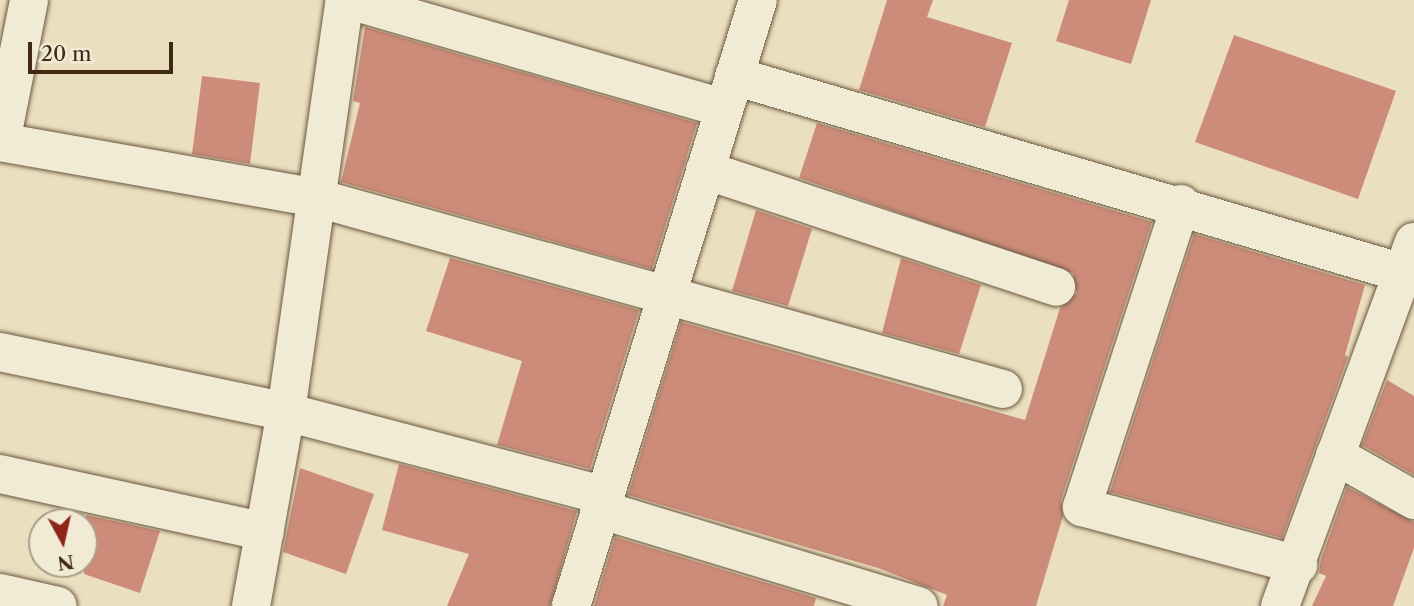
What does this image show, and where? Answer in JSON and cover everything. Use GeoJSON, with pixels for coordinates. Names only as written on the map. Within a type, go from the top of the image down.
{"type":"FeatureCollection","features":[{"type":"Feature","properties":{"kind":"street"},"geometry":{"type":"LineString","coordinates":[[29,0],[0,142],[317,198],[664,298],[1003,389]]}},
{"type":"Feature","properties":{"kind":"street"},"geometry":{"type":"LineString","coordinates":[[251,606],[286,412],[347,0],[1409,258],[1335,455],[1298,565],[1280,606]]}},
{"type":"Feature","properties":{"kind":"street"},"geometry":{"type":"LineString","coordinates":[[571,606],[758,0]]}},
{"type":"Feature","properties":{"kind":"street"},"geometry":{"type":"LineString","coordinates":[[705,170],[1056,287]]}},
{"type":"Feature","properties":{"kind":"street"},"geometry":{"type":"LineString","coordinates":[[1181,204],[1082,507],[1298,565]]}},
{"type":"Feature","properties":{"kind":"street"},"geometry":{"type":"LineString","coordinates":[[0,352],[286,412],[601,502],[919,606]]}},
{"type":"Feature","properties":{"kind":"street"},"geometry":{"type":"LineString","coordinates":[[1335,455],[1414,500]]}},
{"type":"Feature","properties":{"kind":"street"},"geometry":{"type":"LineString","coordinates":[[0,474],[265,532]]}},
{"type":"Feature","properties":{"kind":"street"},"geometry":{"type":"LineString","coordinates":[[0,593],[58,606]]}},
{"type":"Feature","properties":{"kind":"building"},"geometry":{"type":"Polygon","coordinates":[[[887,0],[933,0],[927,17],[1012,43],[985,127],[859,90],[887,0]]]}},
{"type":"Feature","properties":{"kind":"building"},"geometry":{"type":"Polygon","coordinates":[[[1069,0],[1151,0],[1131,64],[1056,41],[1069,0]]]}},
{"type":"Feature","properties":{"kind":"building"},"geometry":{"type":"Polygon","coordinates":[[[365,27],[697,123],[652,269],[341,182],[360,103],[353,101],[365,27]]]}},
{"type":"Feature","properties":{"kind":"building"},"geometry":{"type":"Polygon","coordinates":[[[1234,35],[1396,91],[1358,199],[1195,142],[1234,35]]]}},
{"type":"Feature","properties":{"kind":"building"},"geometry":{"type":"Polygon","coordinates":[[[202,76],[260,83],[250,164],[192,154],[202,76]]]}},
{"type":"Feature","properties":{"kind":"building"},"geometry":{"type":"Polygon","coordinates":[[[817,123],[1152,222],[1061,500],[1063,516],[1036,606],[943,606],[947,595],[878,568],[628,495],[681,322],[1025,420],[1060,308],[1077,293],[1073,273],[799,178],[817,123]]]}},
{"type":"Feature","properties":{"kind":"building"},"geometry":{"type":"Polygon","coordinates":[[[756,210],[812,229],[788,306],[732,291],[756,210]]]}},
{"type":"Feature","properties":{"kind":"building"},"geometry":{"type":"Polygon","coordinates":[[[1194,234],[1365,285],[1345,355],[1348,357],[1282,538],[1110,492],[1194,234]]]}},
{"type":"Feature","properties":{"kind":"building"},"geometry":{"type":"Polygon","coordinates":[[[450,258],[639,310],[590,469],[497,445],[522,361],[426,331],[450,258]]]}},
{"type":"Feature","properties":{"kind":"building"},"geometry":{"type":"Polygon","coordinates":[[[901,258],[981,285],[959,354],[882,333],[901,258]]]}},
{"type":"Feature","properties":{"kind":"building"},"geometry":{"type":"Polygon","coordinates":[[[1387,380],[1414,396],[1414,475],[1362,445],[1387,380]]]}},
{"type":"Feature","properties":{"kind":"building"},"geometry":{"type":"Polygon","coordinates":[[[399,464],[577,511],[550,606],[447,606],[469,554],[382,530],[399,464]]]}},
{"type":"Feature","properties":{"kind":"building"},"geometry":{"type":"Polygon","coordinates":[[[300,468],[374,494],[346,574],[283,552],[300,468]]]}},
{"type":"Feature","properties":{"kind":"building"},"geometry":{"type":"Polygon","coordinates":[[[1347,487],[1414,522],[1414,548],[1393,606],[1312,606],[1326,576],[1319,573],[1321,559],[1347,487]]]}},
{"type":"Feature","properties":{"kind":"building"},"geometry":{"type":"Polygon","coordinates":[[[98,518],[160,531],[140,593],[96,578],[98,578],[98,518]]]}},
{"type":"Feature","properties":{"kind":"building"},"geometry":{"type":"Polygon","coordinates":[[[615,537],[816,598],[814,606],[594,606],[615,537]]]}}]}
